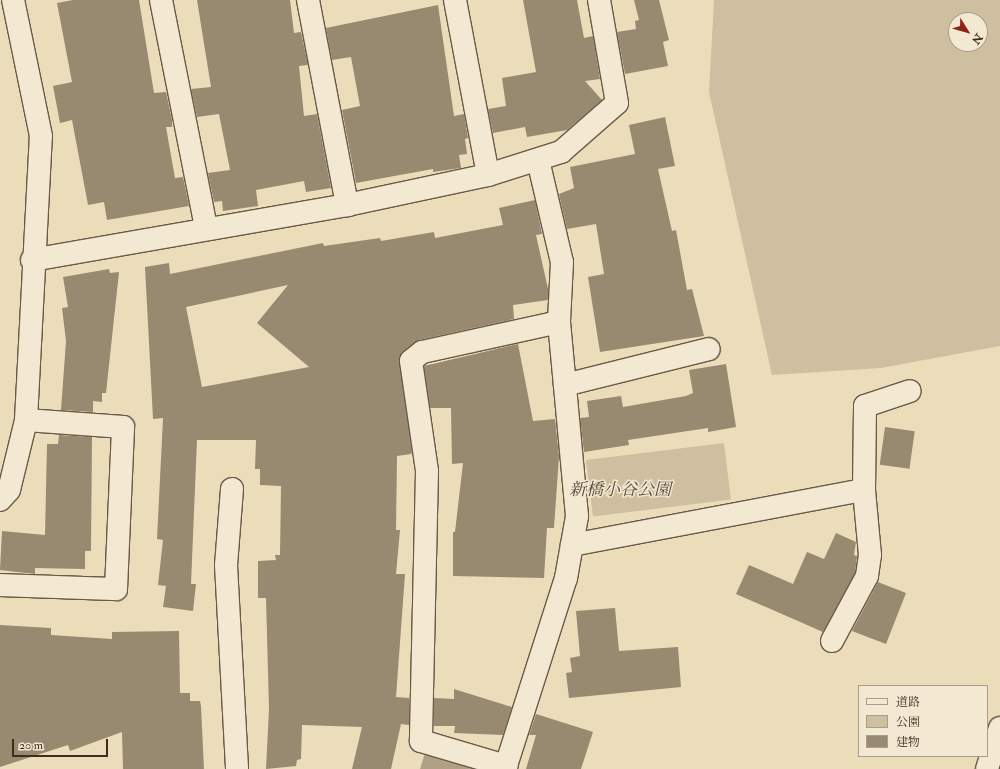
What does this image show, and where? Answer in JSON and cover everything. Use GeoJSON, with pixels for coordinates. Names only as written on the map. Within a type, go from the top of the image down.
{"type":"FeatureCollection","features":[{"type":"Feature","properties":{"kind":"street"},"geometry":{"type":"LineString","coordinates":[[0,500],[9,490],[26,420],[32,260],[41,136],[13,0]]}},
{"type":"Feature","properties":{"kind":"street"},"geometry":{"type":"LineString","coordinates":[[161,0],[206,228]]}},
{"type":"Feature","properties":{"kind":"street"},"geometry":{"type":"LineString","coordinates":[[308,0],[347,205]]}},
{"type":"Feature","properties":{"kind":"street"},"geometry":{"type":"LineString","coordinates":[[455,0],[488,175]]}},
{"type":"Feature","properties":{"kind":"street"},"geometry":{"type":"LineString","coordinates":[[32,260],[206,228],[347,205],[488,175],[561,152],[617,103],[599,0]]}},
{"type":"Feature","properties":{"kind":"street"},"geometry":{"type":"LineString","coordinates":[[538,160],[562,262],[559,322],[577,516],[566,578],[505,768],[421,740],[427,471],[411,361],[422,352],[559,322]]}},
{"type":"Feature","properties":{"kind":"street"},"geometry":{"type":"LineString","coordinates":[[565,384],[709,349]]}},
{"type":"Feature","properties":{"kind":"street"},"geometry":{"type":"LineString","coordinates":[[832,641],[867,576],[870,556],[864,490],[865,406],[910,392]]}},
{"type":"Feature","properties":{"kind":"street"},"geometry":{"type":"LineString","coordinates":[[0,585],[116,589],[123,427],[26,420]]}},
{"type":"Feature","properties":{"kind":"street"},"geometry":{"type":"LineString","coordinates":[[232,489],[226,565],[237,769]]}},
{"type":"Feature","properties":{"kind":"street"},"geometry":{"type":"LineString","coordinates":[[572,545],[864,490]]}},
{"type":"Feature","properties":{"kind":"street"},"geometry":{"type":"LineString","coordinates":[[987,769],[1000,728]]}},
{"type":"Feature","properties":{"kind":"green space"},"geometry":{"type":"Polygon","coordinates":[[[714,0],[1000,0],[1000,346],[881,368],[772,375],[709,92],[714,0]]]}},
{"type":"Feature","properties":{"kind":"green space","name":"新橋小谷公園"},"geometry":{"type":"Polygon","coordinates":[[[724,443],[731,500],[593,517],[586,460],[724,443]]]}},
{"type":"Feature","properties":{"kind":"shaded area"},"geometry":{"type":"Polygon","coordinates":[[[425,753],[475,769],[420,769],[425,753]]]}},
{"type":"Feature","properties":{"kind":"building"},"geometry":{"type":"Polygon","coordinates":[[[73,0],[139,0],[154,93],[166,92],[172,127],[166,127],[175,178],[183,177],[189,206],[107,220],[104,202],[88,205],[72,120],[60,123],[53,86],[72,82],[57,3],[73,0]]]}},
{"type":"Feature","properties":{"kind":"building"},"geometry":{"type":"Polygon","coordinates":[[[197,0],[290,0],[294,33],[301,32],[308,65],[299,66],[304,116],[317,114],[331,188],[306,192],[304,181],[256,190],[258,206],[223,211],[222,201],[214,202],[208,173],[230,170],[219,114],[197,117],[191,89],[211,87],[197,0]]]}},
{"type":"Feature","properties":{"kind":"building"},"geometry":{"type":"Polygon","coordinates":[[[523,0],[577,0],[584,38],[593,36],[600,79],[585,81],[602,100],[567,130],[527,137],[525,127],[493,133],[488,109],[506,106],[502,78],[536,72],[523,0]]]}},
{"type":"Feature","properties":{"kind":"building"},"geometry":{"type":"Polygon","coordinates":[[[634,0],[659,0],[669,40],[663,42],[668,66],[625,74],[617,32],[636,29],[635,21],[639,20],[634,0]]]}},
{"type":"Feature","properties":{"kind":"building"},"geometry":{"type":"Polygon","coordinates":[[[438,5],[454,116],[464,114],[468,138],[465,139],[467,154],[459,155],[461,168],[433,172],[433,169],[356,183],[342,110],[360,106],[351,57],[332,60],[326,28],[438,5]]]}},
{"type":"Feature","properties":{"kind":"building"},"geometry":{"type":"Polygon","coordinates":[[[665,117],[675,166],[658,169],[672,231],[676,230],[687,290],[692,289],[704,336],[600,352],[588,277],[604,274],[596,224],[567,229],[559,194],[574,188],[570,167],[635,154],[629,125],[665,117]]]}},
{"type":"Feature","properties":{"kind":"building"},"geometry":{"type":"Polygon","coordinates":[[[535,200],[542,234],[536,235],[548,289],[548,300],[513,305],[514,319],[419,340],[399,357],[412,452],[411,454],[397,456],[396,530],[400,530],[396,574],[405,574],[396,697],[409,698],[409,725],[401,724],[391,769],[352,769],[362,727],[302,725],[301,759],[297,760],[296,766],[266,769],[269,709],[266,598],[258,598],[258,561],[276,560],[275,555],[280,555],[281,486],[260,485],[260,469],[255,469],[256,440],[197,440],[191,584],[196,584],[193,611],[163,607],[166,586],[158,585],[163,540],[157,539],[163,418],[153,419],[145,267],[169,263],[170,274],[323,243],[324,246],[380,238],[381,241],[434,232],[435,238],[503,225],[499,208],[535,200]],[[288,285],[186,307],[202,387],[309,367],[257,323],[288,285]]]}},
{"type":"Feature","properties":{"kind":"building"},"geometry":{"type":"Polygon","coordinates":[[[109,269],[110,273],[119,272],[106,393],[102,393],[102,402],[93,401],[93,412],[61,410],[66,341],[62,308],[68,307],[63,277],[109,269]]]}},
{"type":"Feature","properties":{"kind":"building"},"geometry":{"type":"Polygon","coordinates":[[[518,344],[533,421],[555,419],[559,456],[554,528],[547,528],[544,578],[453,576],[453,532],[455,532],[463,463],[452,464],[451,408],[430,408],[424,366],[518,344]]]}},
{"type":"Feature","properties":{"kind":"building"},"geometry":{"type":"Polygon","coordinates":[[[726,364],[736,427],[708,432],[708,428],[628,440],[629,445],[584,452],[580,418],[589,417],[587,401],[621,396],[623,407],[686,396],[693,393],[689,370],[726,364]]]}},
{"type":"Feature","properties":{"kind":"building"},"geometry":{"type":"Polygon","coordinates":[[[885,427],[915,431],[909,469],[880,465],[885,427]]]}},
{"type":"Feature","properties":{"kind":"building"},"geometry":{"type":"Polygon","coordinates":[[[59,435],[92,437],[91,551],[85,551],[85,569],[35,568],[35,574],[0,570],[2,531],[45,535],[47,444],[58,444],[59,435]]]}},
{"type":"Feature","properties":{"kind":"building"},"geometry":{"type":"Polygon","coordinates":[[[836,533],[856,542],[854,555],[857,556],[855,573],[823,632],[736,594],[749,565],[793,584],[807,552],[824,559],[836,533]]]}},
{"type":"Feature","properties":{"kind":"building"},"geometry":{"type":"Polygon","coordinates":[[[878,582],[906,593],[886,644],[852,631],[878,582]]]}},
{"type":"Feature","properties":{"kind":"building"},"geometry":{"type":"Polygon","coordinates":[[[615,608],[619,651],[678,647],[681,687],[569,698],[566,673],[572,672],[570,658],[580,656],[576,611],[615,608]]]}},
{"type":"Feature","properties":{"kind":"building"},"geometry":{"type":"Polygon","coordinates":[[[0,625],[51,628],[51,635],[112,639],[112,632],[179,631],[180,693],[190,693],[190,701],[200,701],[204,769],[123,769],[122,732],[70,751],[68,745],[0,767],[0,625]]]}},
{"type":"Feature","properties":{"kind":"building"},"geometry":{"type":"Polygon","coordinates":[[[454,689],[512,707],[503,735],[454,733],[455,726],[434,726],[434,698],[454,699],[454,689]]]}},
{"type":"Feature","properties":{"kind":"building"},"geometry":{"type":"Polygon","coordinates":[[[536,714],[593,732],[581,769],[526,769],[536,735],[529,735],[536,714]]]}}]}
